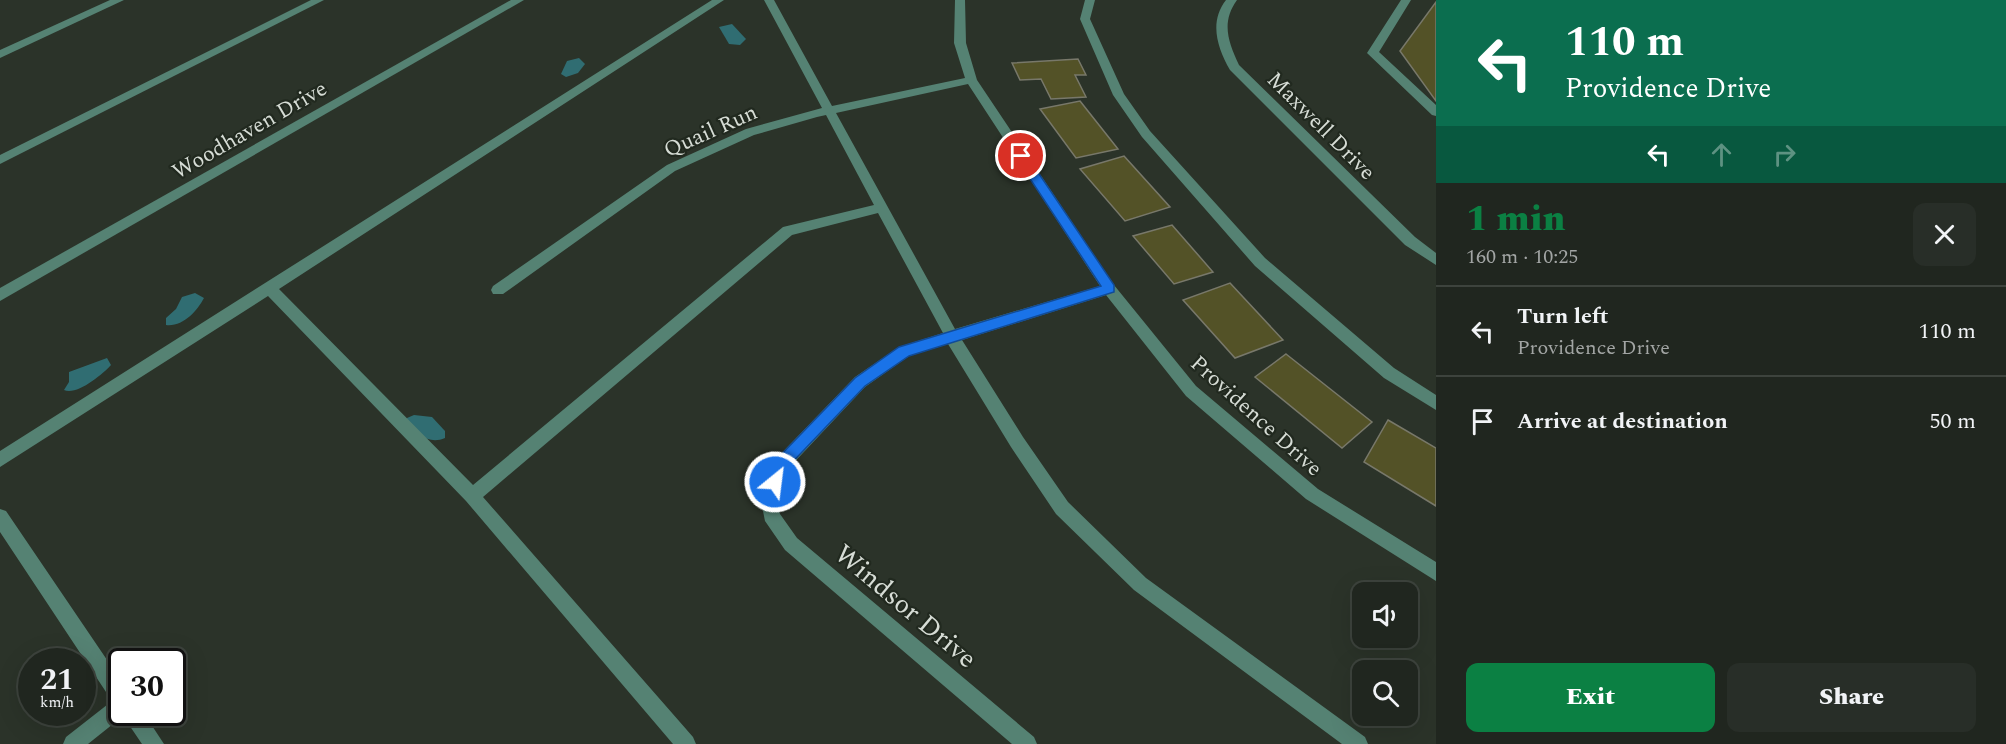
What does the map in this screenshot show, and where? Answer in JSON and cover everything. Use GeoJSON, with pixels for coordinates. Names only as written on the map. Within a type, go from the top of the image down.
{"type":"FeatureCollection","features":[{"type":"Feature","properties":{"kind":"street"},"geometry":{"type":"LineString","coordinates":[[0,54],[119,0]]}},
{"type":"Feature","properties":{"kind":"street"},"geometry":{"type":"LineString","coordinates":[[0,160],[319,0]]}},
{"type":"Feature","properties":{"kind":"street","name":"Woodhaven Drive"},"geometry":{"type":"LineString","coordinates":[[0,295],[519,0]]}},
{"type":"Feature","properties":{"kind":"street"},"geometry":{"type":"LineString","coordinates":[[0,460],[719,0]]}},
{"type":"Feature","properties":{"kind":"street"},"geometry":{"type":"LineString","coordinates":[[769,0],[831,110],[951,335],[1017,442],[1062,508],[1100,548],[1140,584],[1358,744]]}},
{"type":"Feature","properties":{"kind":"street","name":"Providence Drive"},"geometry":{"type":"LineString","coordinates":[[960,0],[960,43],[971,80],[1109,289],[1200,398],[1312,494],[1436,572]]}},
{"type":"Feature","properties":{"kind":"street"},"geometry":{"type":"LineString","coordinates":[[1090,0],[1085,19],[1119,95],[1146,134],[1260,262],[1389,373],[1436,403]]}},
{"type":"Feature","properties":{"kind":"street","name":"Maxwell Drive"},"geometry":{"type":"LineString","coordinates":[[1232,0],[1225,7],[1221,38],[1234,67],[1410,241],[1436,260]]}},
{"type":"Feature","properties":{"kind":"street"},"geometry":{"type":"LineString","coordinates":[[1406,0],[1373,53],[1436,112]]}},
{"type":"Feature","properties":{"kind":"street","name":"Quail Run"},"geometry":{"type":"LineString","coordinates":[[498,290],[671,168],[750,132],[831,110],[971,80]]}},
{"type":"Feature","properties":{"kind":"street"},"geometry":{"type":"LineString","coordinates":[[472,495],[788,231],[883,207]]}},
{"type":"Feature","properties":{"kind":"street"},"geometry":{"type":"LineString","coordinates":[[268,288],[472,495],[687,744]]}},
{"type":"Feature","properties":{"kind":"street"},"geometry":{"type":"LineString","coordinates":[[951,335],[1109,289]]}},
{"type":"Feature","properties":{"kind":"street","name":"Windsor Drive"},"geometry":{"type":"LineString","coordinates":[[951,335],[904,351],[860,382],[779,467],[770,498],[771,515],[791,544],[1027,744]]}},
{"type":"Feature","properties":{"kind":"street"},"geometry":{"type":"LineString","coordinates":[[0,517],[108,678]]}},
{"type":"Feature","properties":{"kind":"street"},"geometry":{"type":"LineString","coordinates":[[73,744],[108,716]]}},
{"type":"Feature","properties":{"kind":"street"},"geometry":{"type":"LineString","coordinates":[[141,726],[154,744]]}},
{"type":"Feature","properties":{"kind":"water"},"geometry":{"type":"Polygon","coordinates":[[[732,24],[746,39],[740,45],[729,44],[719,27],[732,24]]]}},
{"type":"Feature","properties":{"kind":"water"},"geometry":{"type":"Polygon","coordinates":[[[579,58],[585,64],[578,73],[566,77],[561,74],[567,61],[579,58]]]}},
{"type":"Feature","properties":{"kind":"water"},"geometry":{"type":"Polygon","coordinates":[[[195,293],[204,298],[198,308],[184,321],[166,325],[166,318],[176,309],[182,297],[195,293]]]}},
{"type":"Feature","properties":{"kind":"water"},"geometry":{"type":"Polygon","coordinates":[[[107,358],[111,365],[95,379],[75,390],[64,390],[69,382],[69,372],[107,358]]]}},
{"type":"Feature","properties":{"kind":"water"},"geometry":{"type":"Polygon","coordinates":[[[414,415],[432,417],[445,431],[445,438],[434,440],[419,434],[407,422],[407,418],[414,415]]]}},
{"type":"Feature","properties":{"kind":"building"},"geometry":{"type":"Polygon","coordinates":[[[1436,2],[1436,101],[1400,51],[1436,2]]]}},
{"type":"Feature","properties":{"kind":"building"},"geometry":{"type":"Polygon","coordinates":[[[1078,59],[1086,75],[1075,75],[1086,97],[1051,99],[1041,79],[1020,80],[1012,63],[1078,59]]]}},
{"type":"Feature","properties":{"kind":"building"},"geometry":{"type":"Polygon","coordinates":[[[1080,101],[1118,149],[1076,158],[1040,109],[1080,101]]]}},
{"type":"Feature","properties":{"kind":"building"},"geometry":{"type":"Polygon","coordinates":[[[1124,156],[1170,207],[1125,221],[1080,169],[1124,156]]]}},
{"type":"Feature","properties":{"kind":"building"},"geometry":{"type":"Polygon","coordinates":[[[1172,225],[1213,272],[1174,284],[1133,236],[1172,225]]]}},
{"type":"Feature","properties":{"kind":"building"},"geometry":{"type":"Polygon","coordinates":[[[1230,283],[1283,340],[1235,358],[1183,300],[1230,283]]]}},
{"type":"Feature","properties":{"kind":"building"},"geometry":{"type":"Polygon","coordinates":[[[1286,354],[1372,422],[1342,448],[1255,377],[1286,354]]]}},
{"type":"Feature","properties":{"kind":"building"},"geometry":{"type":"Polygon","coordinates":[[[1388,420],[1436,448],[1436,506],[1364,462],[1388,420]]]}},
{"type":"Feature","properties":{"kind":"route"},"geometry":{"type":"LineString","coordinates":[[775,482],[779,467],[860,382],[904,351],[1109,289],[1021,156]]}}]}
